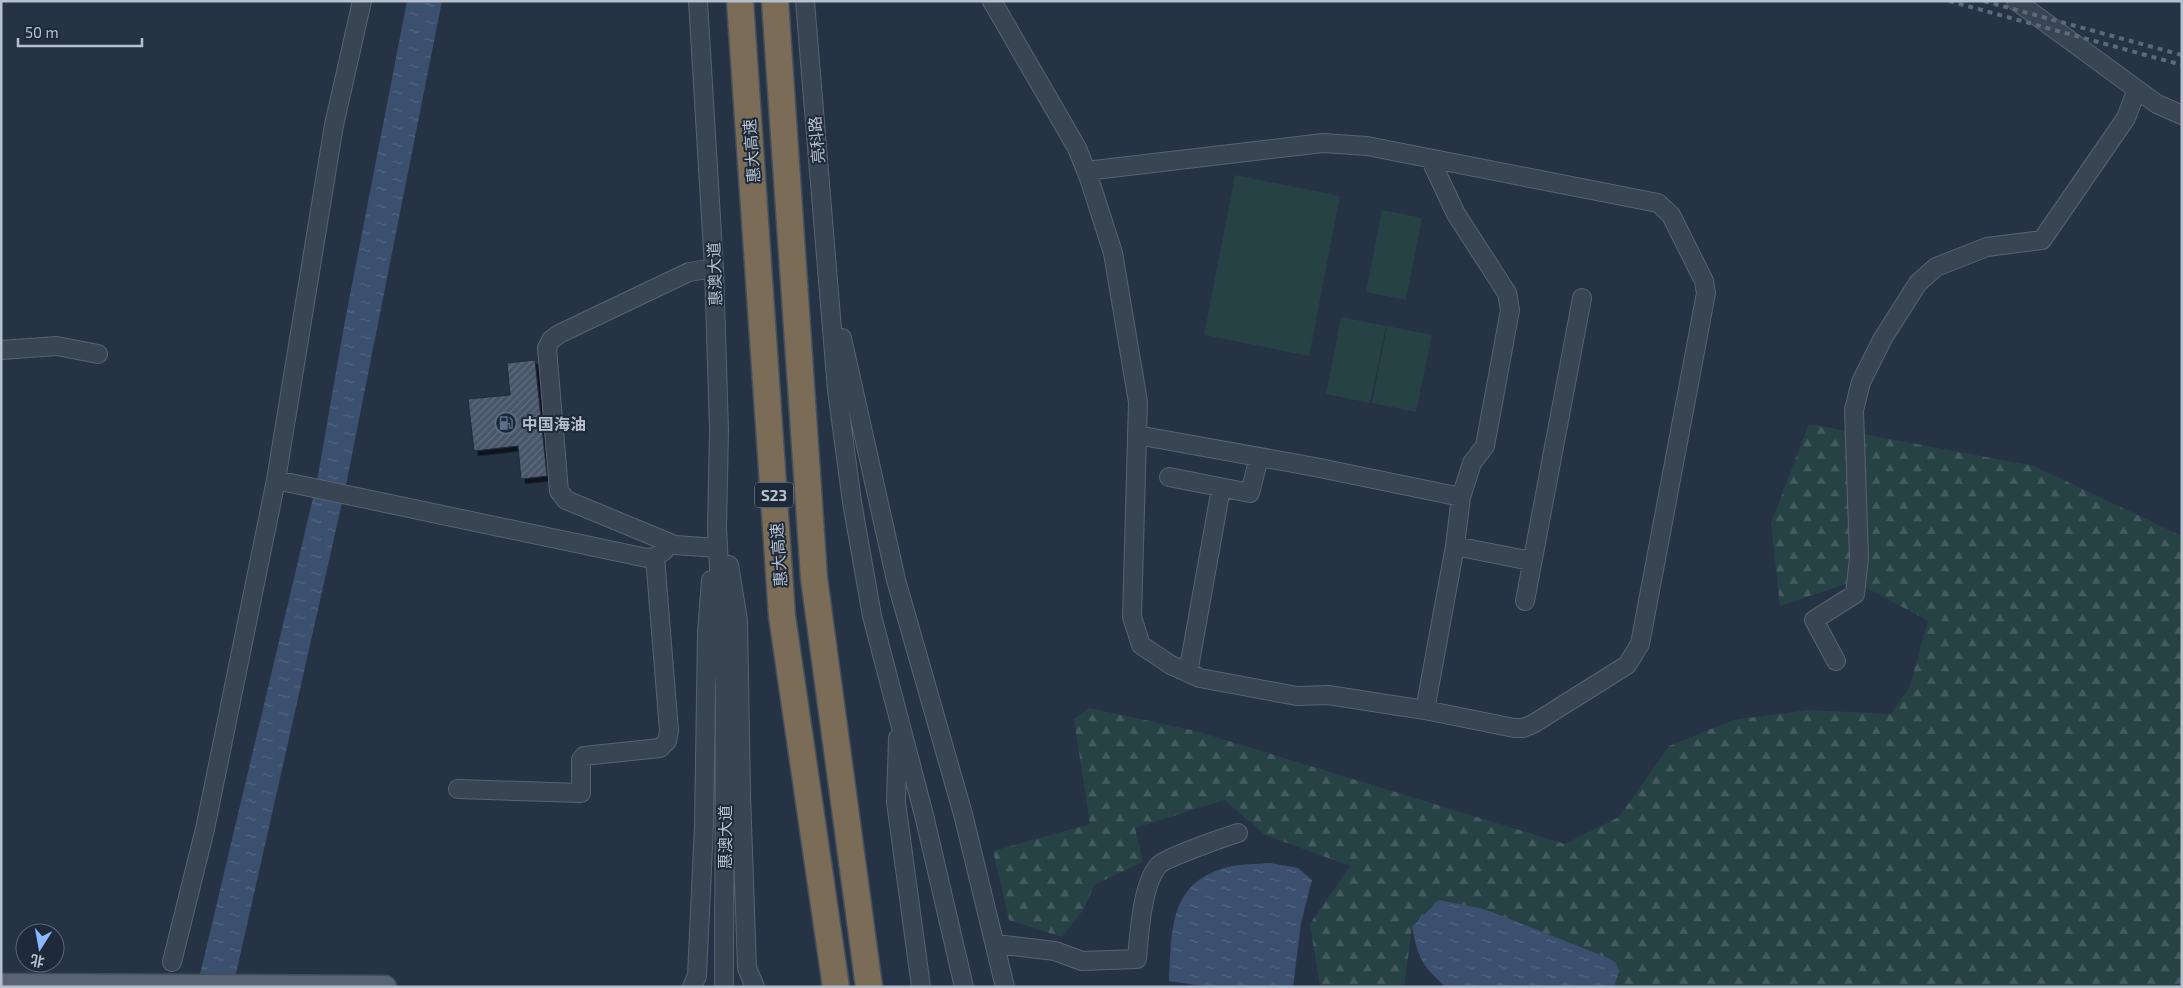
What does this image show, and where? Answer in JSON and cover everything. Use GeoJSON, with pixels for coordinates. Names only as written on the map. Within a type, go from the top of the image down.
{"type":"FeatureCollection","features":[{"type":"Feature","properties":{"kind":"highway","name":"惠大高速"},"geometry":{"type":"LineString","coordinates":[[740,1],[782,616],[836,987]]}},
{"type":"Feature","properties":{"kind":"highway","name":"S23"},"geometry":{"type":"LineString","coordinates":[[775,1],[814,578],[869,987]]}},
{"type":"Feature","properties":{"kind":"main road"},"geometry":{"type":"LineString","coordinates":[[1,985],[385,987]]}},
{"type":"Feature","properties":{"kind":"street"},"geometry":{"type":"LineString","coordinates":[[172,962],[205,829],[276,480],[334,125],[362,1]]}},
{"type":"Feature","properties":{"kind":"street","name":"惠澳大道"},"geometry":{"type":"LineString","coordinates":[[698,1],[714,268],[719,430],[718,548],[725,687],[724,987]]}},
{"type":"Feature","properties":{"kind":"street","name":"亮科路"},"geometry":{"type":"LineString","coordinates":[[806,1],[829,278]]}},
{"type":"Feature","properties":{"kind":"street"},"geometry":{"type":"LineString","coordinates":[[992,1],[1077,148],[1113,253],[1138,402],[1132,617],[1141,645],[1154,655],[1200,678],[1297,696],[1328,695],[1523,728],[1534,724],[1627,665],[1640,644],[1706,293],[1704,281],[1671,215],[1658,203],[1367,146],[1323,143],[1086,171]]}},
{"type":"Feature","properties":{"kind":"street"},"geometry":{"type":"LineString","coordinates":[[2016,1],[2157,104],[2182,114]]}},
{"type":"Feature","properties":{"kind":"street"},"geometry":{"type":"LineString","coordinates":[[1836,661],[1814,620],[1855,594],[1860,558],[1854,410],[1861,382],[1883,338],[1918,283],[1936,267],[1987,247],[2042,240],[2126,118],[2137,89]]}},
{"type":"Feature","properties":{"kind":"street"},"geometry":{"type":"LineString","coordinates":[[1425,710],[1455,546],[1461,497],[1472,463],[1485,446],[1510,310],[1507,293],[1456,214],[1433,165],[1434,160]]}},
{"type":"Feature","properties":{"kind":"street"},"geometry":{"type":"LineString","coordinates":[[714,268],[689,272],[568,329],[555,337],[547,348],[559,491],[566,500],[675,545],[718,548]]}},
{"type":"Feature","properties":{"kind":"street"},"geometry":{"type":"LineString","coordinates":[[829,278],[837,390],[852,502],[872,616],[924,816],[964,987]]}},
{"type":"Feature","properties":{"kind":"street"},"geometry":{"type":"LineString","coordinates":[[829,278],[896,580],[963,814],[1005,987]]}},
{"type":"Feature","properties":{"kind":"street"},"geometry":{"type":"LineString","coordinates":[[1525,601],[1582,298]]}},
{"type":"Feature","properties":{"kind":"street"},"geometry":{"type":"LineString","coordinates":[[1,350],[56,346],[98,354]]}},
{"type":"Feature","properties":{"kind":"street"},"geometry":{"type":"LineString","coordinates":[[1137,435],[1461,497]]}},
{"type":"Feature","properties":{"kind":"street"},"geometry":{"type":"LineString","coordinates":[[1169,477],[1250,493],[1258,457]]}},
{"type":"Feature","properties":{"kind":"street"},"geometry":{"type":"LineString","coordinates":[[276,480],[646,558],[655,557],[675,545]]}},
{"type":"Feature","properties":{"kind":"street"},"geometry":{"type":"LineString","coordinates":[[1188,673],[1221,488]]}},
{"type":"Feature","properties":{"kind":"street"},"geometry":{"type":"LineString","coordinates":[[1455,546],[1531,562]]}},
{"type":"Feature","properties":{"kind":"street"},"geometry":{"type":"LineString","coordinates":[[692,987],[697,976],[704,825],[707,632],[711,568],[718,548]]}},
{"type":"Feature","properties":{"kind":"street"},"geometry":{"type":"LineString","coordinates":[[718,548],[728,564],[738,620],[746,955],[747,968],[755,987]]}},
{"type":"Feature","properties":{"kind":"street"},"geometry":{"type":"LineString","coordinates":[[458,789],[582,793],[581,760],[584,756],[660,748],[667,740],[669,731],[655,557]]}},
{"type":"Feature","properties":{"kind":"street"},"geometry":{"type":"LineString","coordinates":[[898,720],[896,802],[921,987]]}},
{"type":"Feature","properties":{"kind":"street"},"geometry":{"type":"LineString","coordinates":[[996,944],[1055,951],[1082,961],[1137,959],[1141,916],[1150,880],[1159,864],[1238,833]]}},
{"type":"Feature","properties":{"kind":"green space"},"geometry":{"type":"Polygon","coordinates":[[[1235,175],[1340,196],[1309,356],[1204,335],[1235,175]]]}},
{"type":"Feature","properties":{"kind":"green space"},"geometry":{"type":"Polygon","coordinates":[[[1382,210],[1422,218],[1406,300],[1366,292],[1382,210]]]}},
{"type":"Feature","properties":{"kind":"green space"},"geometry":{"type":"Polygon","coordinates":[[[1341,317],[1386,326],[1370,403],[1326,394],[1341,317]]]}},
{"type":"Feature","properties":{"kind":"green space"},"geometry":{"type":"Polygon","coordinates":[[[1387,326],[1432,335],[1416,412],[1372,403],[1387,326]]]}},
{"type":"Feature","properties":{"kind":"green space"},"geometry":{"type":"Polygon","coordinates":[[[1809,424],[2034,466],[2182,536],[2182,987],[1614,987],[1619,972],[1412,927],[1404,987],[1320,987],[1310,924],[1350,866],[1265,835],[1224,800],[1135,828],[1143,862],[1094,885],[1084,909],[1062,937],[1009,920],[993,851],[1090,824],[1074,719],[1089,708],[1196,731],[1565,844],[1619,817],[1669,746],[1733,720],[1808,710],[1891,714],[1909,688],[1928,621],[1854,581],[1780,606],[1771,523],[1809,424]]]}},
{"type":"Feature","properties":{"kind":"water"},"geometry":{"type":"Polygon","coordinates":[[[407,1],[442,1],[346,485],[233,987],[197,987],[317,481],[344,326],[407,1]]]}},
{"type":"Feature","properties":{"kind":"water"},"geometry":{"type":"Polygon","coordinates":[[[1270,863],[1298,868],[1312,880],[1301,923],[1293,987],[1209,987],[1169,981],[1171,944],[1177,911],[1184,896],[1194,884],[1208,874],[1228,867],[1270,863]]]}},
{"type":"Feature","properties":{"kind":"water"},"geometry":{"type":"Polygon","coordinates":[[[1439,900],[1484,909],[1608,958],[1616,963],[1619,972],[1614,987],[1446,987],[1431,973],[1422,961],[1416,946],[1412,927],[1439,900]]]}},
{"type":"Feature","properties":{"kind":"building","name":"中国海油"},"geometry":{"type":"Polygon","coordinates":[[[535,360],[547,476],[521,479],[518,446],[474,451],[468,399],[510,395],[507,363],[535,360]]]}},
{"type":"Feature","properties":{"kind":"railway"},"geometry":{"type":"LineString","coordinates":[[1949,1],[2182,65]]}},
{"type":"Feature","properties":{"kind":"railway"},"geometry":{"type":"LineString","coordinates":[[1984,1],[2182,55]]}},
{"type":"Feature","properties":{"kind":"place","name":"中国海油"},"geometry":{"type":"Point","coordinates":[506,423]}}]}
